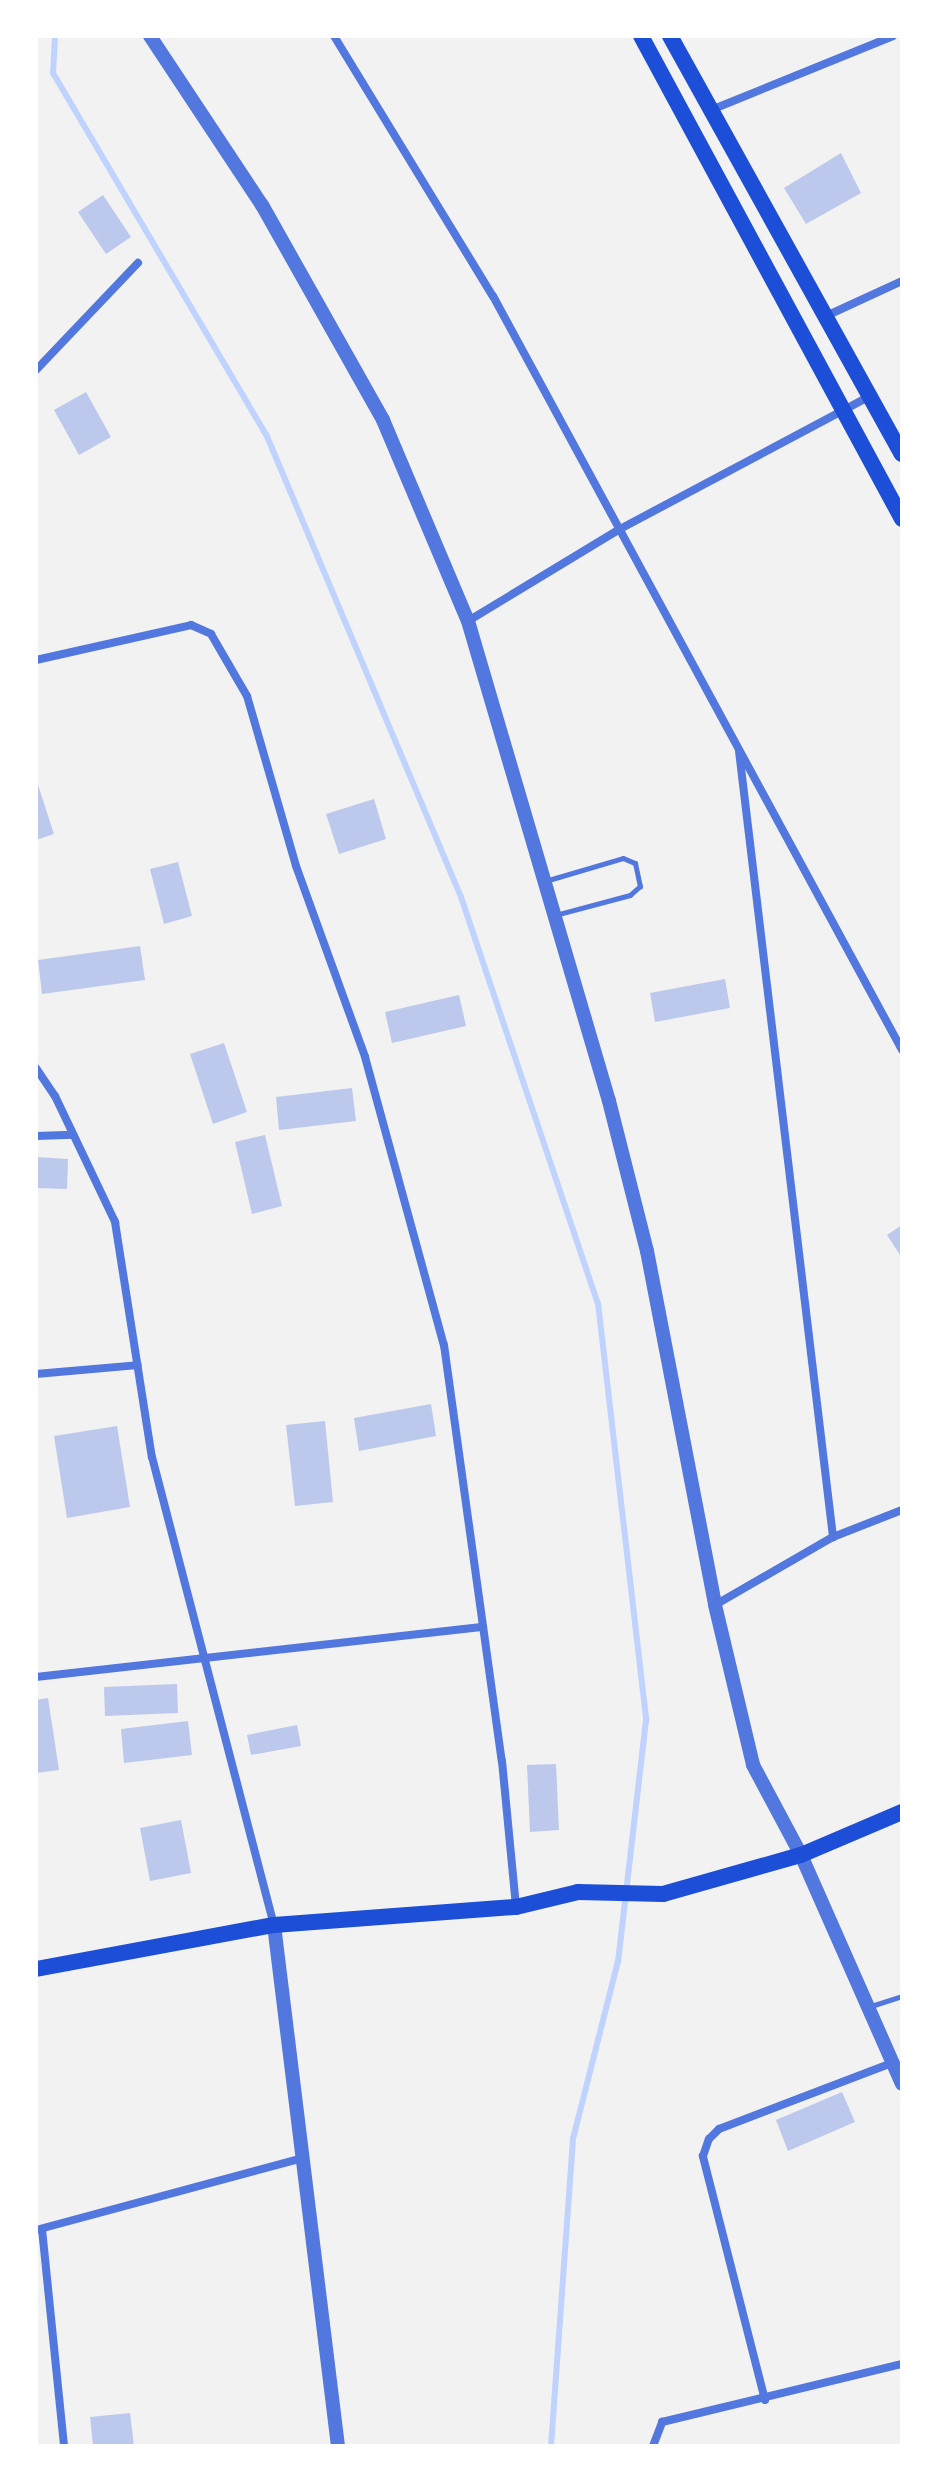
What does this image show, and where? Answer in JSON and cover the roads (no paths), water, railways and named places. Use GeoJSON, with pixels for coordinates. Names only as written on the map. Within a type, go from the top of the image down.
{"type":"FeatureCollection","features":[{"type":"Feature","properties":{"kind":"main road"},"geometry":{"type":"LineString","coordinates":[[641,36],[902,519]]}},
{"type":"Feature","properties":{"kind":"main road"},"geometry":{"type":"LineString","coordinates":[[670,36],[902,454]]}},
{"type":"Feature","properties":{"kind":"main road"},"geometry":{"type":"LineString","coordinates":[[36,1969],[274,1925],[516,1907],[578,1892],[663,1894],[801,1855],[902,1812]]}},
{"type":"Feature","properties":{"kind":"street"},"geometry":{"type":"LineString","coordinates":[[150,36],[262,205],[383,420],[468,621],[647,1251],[715,1605],[753,1765],[801,1855],[902,2084]]}},
{"type":"Feature","properties":{"kind":"street"},"geometry":{"type":"LineString","coordinates":[[334,36],[493,296],[902,1050]]}},
{"type":"Feature","properties":{"kind":"street"},"geometry":{"type":"LineString","coordinates":[[710,110],[893,36]]}},
{"type":"Feature","properties":{"kind":"street"},"geometry":{"type":"LineString","coordinates":[[36,370],[138,263]]}},
{"type":"Feature","properties":{"kind":"street"},"geometry":{"type":"LineString","coordinates":[[826,316],[902,281]]}},
{"type":"Feature","properties":{"kind":"street"},"geometry":{"type":"LineString","coordinates":[[468,621],[620,529],[870,396]]}},
{"type":"Feature","properties":{"kind":"street"},"geometry":{"type":"LineString","coordinates":[[36,660],[191,625],[211,634],[247,696],[296,866],[365,1057],[444,1345],[479,1627],[502,1761],[516,1907]]}},
{"type":"Feature","properties":{"kind":"street"},"geometry":{"type":"LineString","coordinates":[[738,747],[833,1537]]}},
{"type":"Feature","properties":{"kind":"street"},"geometry":{"type":"LineString","coordinates":[[36,1068],[115,1222],[152,1457],[274,1925],[338,2446]]}},
{"type":"Feature","properties":{"kind":"street"},"geometry":{"type":"LineString","coordinates":[[36,1136],[73,1135]]}},
{"type":"Feature","properties":{"kind":"street"},"geometry":{"type":"LineString","coordinates":[[36,1374],[138,1365]]}},
{"type":"Feature","properties":{"kind":"street"},"geometry":{"type":"LineString","coordinates":[[715,1605],[833,1537],[902,1510]]}},
{"type":"Feature","properties":{"kind":"street"},"geometry":{"type":"LineString","coordinates":[[36,1677],[205,1654],[479,1627]]}},
{"type":"Feature","properties":{"kind":"street"},"geometry":{"type":"LineString","coordinates":[[765,2400],[703,2156],[709,2139],[719,2129],[892,2063]]}},
{"type":"Feature","properties":{"kind":"street"},"geometry":{"type":"LineString","coordinates":[[64,2446],[39,2229],[302,2158]]}},
{"type":"Feature","properties":{"kind":"street"},"geometry":{"type":"LineString","coordinates":[[653,2446],[662,2422],[765,2400],[902,2364]]}},
{"type":"Feature","properties":{"kind":"lane"},"geometry":{"type":"LineString","coordinates":[[544,882],[623,858],[635,863],[640,886],[630,895],[554,916]]}},
{"type":"Feature","properties":{"kind":"lane"},"geometry":{"type":"LineString","coordinates":[[867,2007],[902,1996]]}},
{"type":"Feature","properties":{"kind":"waterway"},"geometry":{"type":"LineString","coordinates":[[55,36],[53,73],[266,434],[461,897],[598,1303],[646,1720],[618,1961],[573,2139],[551,2446]]}}]}
